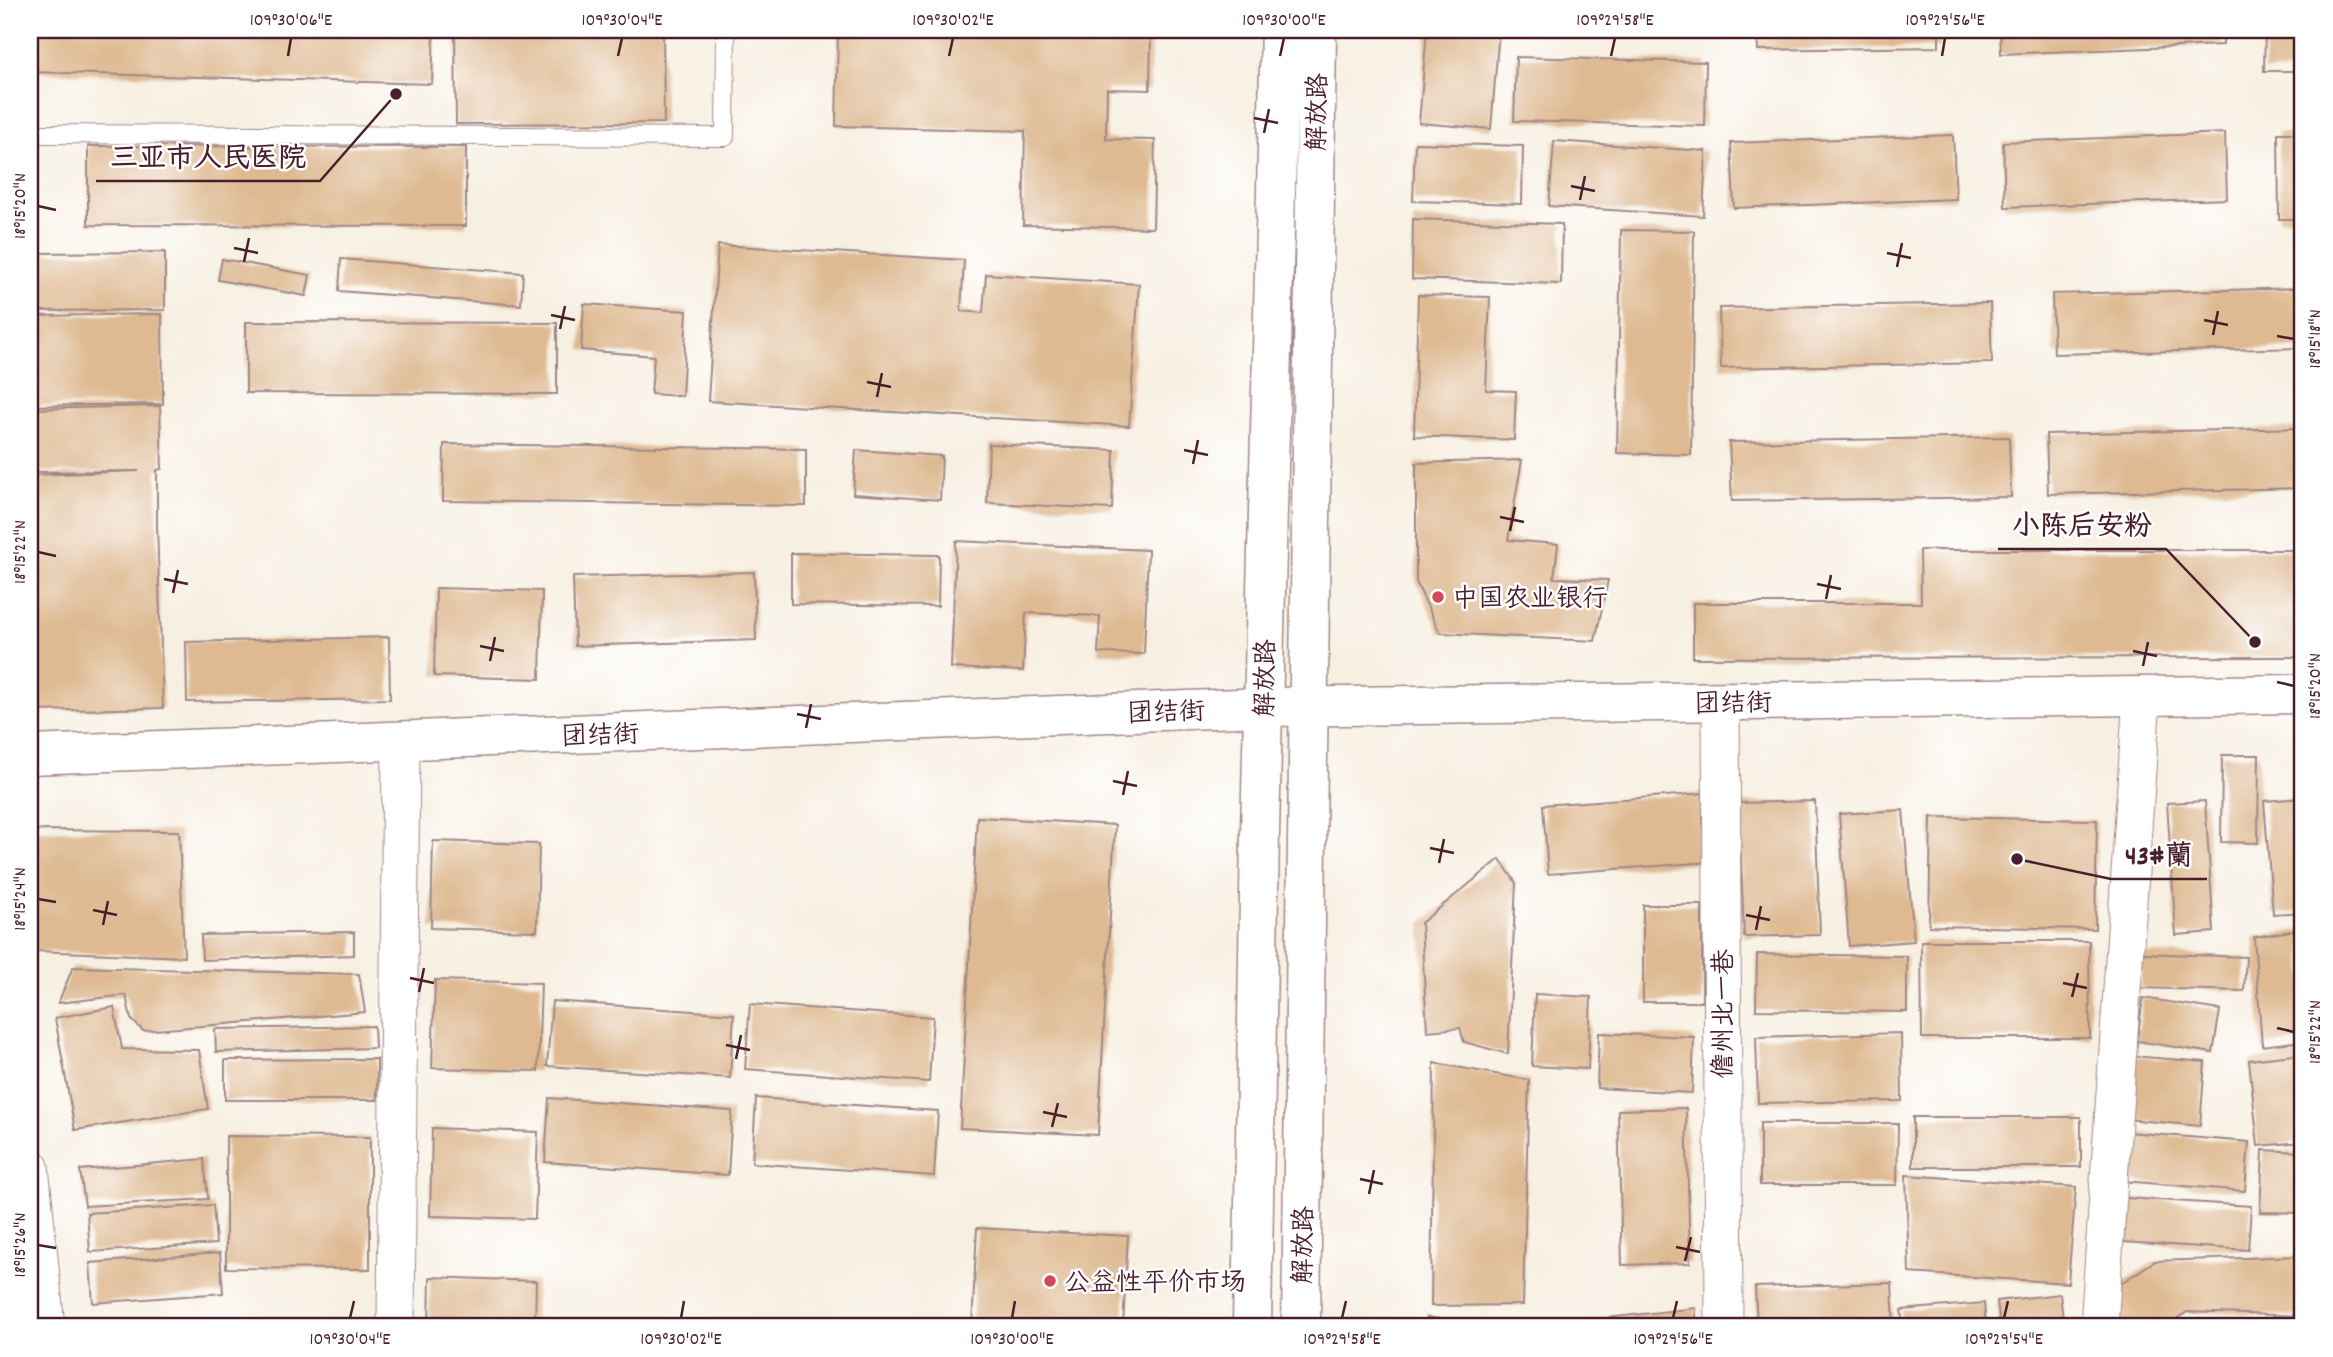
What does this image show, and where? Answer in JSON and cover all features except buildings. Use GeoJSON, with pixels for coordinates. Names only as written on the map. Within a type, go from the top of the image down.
{"type":"FeatureCollection","features":[{"type":"Feature","properties":{"kind":"main road","name":"解放路"},"geometry":{"type":"LineString","coordinates":[[1252,1327],[1280,30]]}},
{"type":"Feature","properties":{"kind":"main road","name":"解放路"},"geometry":{"type":"LineString","coordinates":[[1301,1327],[1317,30]]}},
{"type":"Feature","properties":{"kind":"main road","name":"团结街"},"geometry":{"type":"LineString","coordinates":[[30,755],[1264,707],[2303,694]]}},
{"type":"Feature","properties":{"kind":"street"},"geometry":{"type":"LineString","coordinates":[[2099,1327],[2143,696]]}},
{"type":"Feature","properties":{"kind":"street","name":"儋州北一巷"},"geometry":{"type":"LineString","coordinates":[[1721,702],[1724,1327]]}},
{"type":"Feature","properties":{"kind":"street"},"geometry":{"type":"LineString","coordinates":[[396,1327],[401,742]]}},
{"type":"Feature","properties":{"kind":"street"},"geometry":{"type":"LineString","coordinates":[[30,1167],[46,1327]]}},
{"type":"Feature","properties":{"kind":"lane"},"geometry":{"type":"LineString","coordinates":[[30,134],[724,136],[726,30]]}},
{"type":"Feature","properties":{"kind":"place","name":"三亚市人民医院"},"geometry":{"type":"Point","coordinates":[396,94]}},
{"type":"Feature","properties":{"kind":"place","name":"中国农业银行"},"geometry":{"type":"Point","coordinates":[1438,597]}},
{"type":"Feature","properties":{"kind":"place","name":"小陈后安粉"},"geometry":{"type":"Point","coordinates":[2255,642]}},
{"type":"Feature","properties":{"kind":"place","name":"43#蘭"},"geometry":{"type":"Point","coordinates":[2017,859]}},
{"type":"Feature","properties":{"kind":"place","name":"公益性平价市场"},"geometry":{"type":"Point","coordinates":[1050,1281]}}]}
